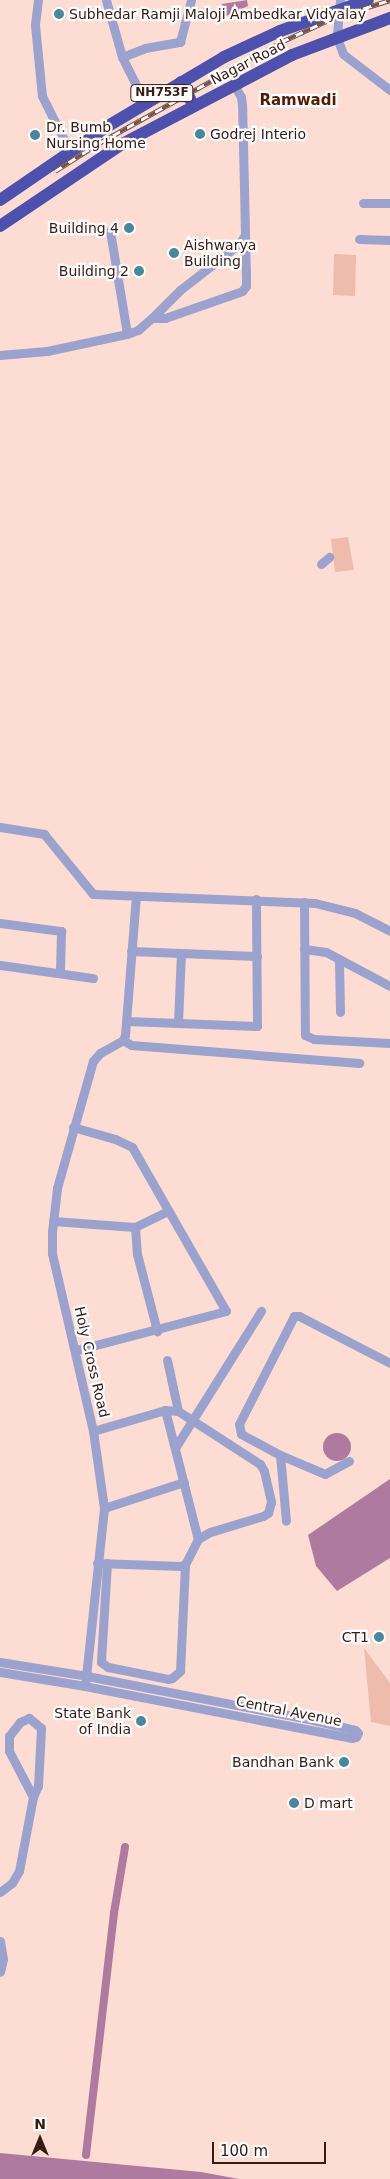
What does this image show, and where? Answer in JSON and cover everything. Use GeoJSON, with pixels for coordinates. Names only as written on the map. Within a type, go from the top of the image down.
{"type":"FeatureCollection","features":[{"type":"Feature","properties":{"kind":"highway","name":"Nagar Road"},"geometry":{"type":"LineString","coordinates":[[0,200],[145,103],[224,58],[338,6],[368,0]]}},
{"type":"Feature","properties":{"kind":"highway","name":"Nagar Road"},"geometry":{"type":"LineString","coordinates":[[0,226],[122,144],[292,55],[390,18]]}},
{"type":"Feature","properties":{"kind":"highway"},"geometry":{"type":"LineString","coordinates":[[181,82],[194,106]]}},
{"type":"Feature","properties":{"kind":"street"},"geometry":{"type":"LineString","coordinates":[[38,0],[35,25],[42,96],[70,152]]}},
{"type":"Feature","properties":{"kind":"street"},"geometry":{"type":"LineString","coordinates":[[106,0],[122,57],[145,103]]}},
{"type":"Feature","properties":{"kind":"street"},"geometry":{"type":"LineString","coordinates":[[122,57],[145,48],[180,42],[191,0]]}},
{"type":"Feature","properties":{"kind":"street"},"geometry":{"type":"LineString","coordinates":[[338,6],[337,38],[343,54],[390,90]]}},
{"type":"Feature","properties":{"kind":"street"},"geometry":{"type":"LineString","coordinates":[[343,54],[351,33]]}},
{"type":"Feature","properties":{"kind":"street"},"geometry":{"type":"LineString","coordinates":[[152,318],[166,318],[242,291],[246,286],[242,105],[241,97],[234,85]]}},
{"type":"Feature","properties":{"kind":"street"},"geometry":{"type":"LineString","coordinates":[[363,203],[390,203]]}},
{"type":"Feature","properties":{"kind":"street"},"geometry":{"type":"LineString","coordinates":[[110,231],[127,334]]}},
{"type":"Feature","properties":{"kind":"street"},"geometry":{"type":"LineString","coordinates":[[0,355],[47,351],[138,330],[180,290],[239,244],[245,235]]}},
{"type":"Feature","properties":{"kind":"street"},"geometry":{"type":"LineString","coordinates":[[359,239],[390,240]]}},
{"type":"Feature","properties":{"kind":"street"},"geometry":{"type":"LineString","coordinates":[[321,564],[329,557]]}},
{"type":"Feature","properties":{"kind":"street"},"geometry":{"type":"LineString","coordinates":[[0,827],[44,834],[93,894],[304,902],[326,905],[355,913],[390,931]]}},
{"type":"Feature","properties":{"kind":"street"},"geometry":{"type":"LineString","coordinates":[[136,896],[124,1040],[131,1045],[360,1063]]}},
{"type":"Feature","properties":{"kind":"street"},"geometry":{"type":"LineString","coordinates":[[127,1021],[257,1026],[256,900]]}},
{"type":"Feature","properties":{"kind":"street"},"geometry":{"type":"LineString","coordinates":[[304,902],[305,1035],[314,1039],[390,1043]]}},
{"type":"Feature","properties":{"kind":"street"},"geometry":{"type":"LineString","coordinates":[[0,922],[61,932],[60,973]]}},
{"type":"Feature","properties":{"kind":"street"},"geometry":{"type":"LineString","coordinates":[[304,949],[319,950],[390,986]]}},
{"type":"Feature","properties":{"kind":"street"},"geometry":{"type":"LineString","coordinates":[[132,952],[257,956]]}},
{"type":"Feature","properties":{"kind":"street"},"geometry":{"type":"LineString","coordinates":[[178,1022],[181,953]]}},
{"type":"Feature","properties":{"kind":"street"},"geometry":{"type":"LineString","coordinates":[[339,959],[340,1012]]}},
{"type":"Feature","properties":{"kind":"street"},"geometry":{"type":"LineString","coordinates":[[0,965],[93,978]]}},
{"type":"Feature","properties":{"kind":"street","name":"Holy Cross Road"},"geometry":{"type":"LineString","coordinates":[[85,1686],[104,1508],[93,1431],[76,1350],[52,1253],[53,1221],[57,1188],[93,1061],[100,1053],[124,1040]]}},
{"type":"Feature","properties":{"kind":"street"},"geometry":{"type":"LineString","coordinates":[[73,1127],[115,1139],[132,1147],[226,1311],[157,1331],[76,1350]]}},
{"type":"Feature","properties":{"kind":"street"},"geometry":{"type":"LineString","coordinates":[[53,1221],[135,1227],[168,1211]]}},
{"type":"Feature","properties":{"kind":"street"},"geometry":{"type":"LineString","coordinates":[[135,1227],[136,1254],[157,1331]]}},
{"type":"Feature","properties":{"kind":"street"},"geometry":{"type":"LineString","coordinates":[[175,1448],[194,1421],[261,1311]]}},
{"type":"Feature","properties":{"kind":"street"},"geometry":{"type":"LineString","coordinates":[[349,1461],[325,1474],[280,1455],[241,1434],[239,1424],[294,1316],[390,1363]]}},
{"type":"Feature","properties":{"kind":"street"},"geometry":{"type":"LineString","coordinates":[[167,1360],[178,1411]]}},
{"type":"Feature","properties":{"kind":"street"},"geometry":{"type":"LineString","coordinates":[[165,1410],[198,1539]]}},
{"type":"Feature","properties":{"kind":"street"},"geometry":{"type":"LineString","coordinates":[[93,1431],[165,1410],[178,1411],[260,1464],[264,1471],[271,1502],[268,1513],[263,1516],[210,1532],[198,1539],[185,1564],[180,1671],[172,1678],[168,1679],[108,1667],[101,1662],[107,1563]]}},
{"type":"Feature","properties":{"kind":"street"},"geometry":{"type":"LineString","coordinates":[[280,1455],[286,1522]]}},
{"type":"Feature","properties":{"kind":"street"},"geometry":{"type":"LineString","coordinates":[[104,1508],[184,1482]]}},
{"type":"Feature","properties":{"kind":"street"},"geometry":{"type":"LineString","coordinates":[[97,1563],[181,1566],[185,1564]]}},
{"type":"Feature","properties":{"kind":"street","name":"Central Avenue"},"geometry":{"type":"LineString","coordinates":[[0,1662],[87,1676],[212,1705],[266,1716],[355,1730],[358,1733],[356,1737],[352,1738],[266,1716]]}},
{"type":"Feature","properties":{"kind":"street","name":"Central Avenue"},"geometry":{"type":"LineString","coordinates":[[0,1672],[212,1705]]}},
{"type":"Feature","properties":{"kind":"street"},"geometry":{"type":"LineString","coordinates":[[0,1892],[12,1883],[20,1870],[33,1797],[38,1786],[40,1728],[29,1718],[20,1722],[9,1736],[9,1751],[33,1797]]}},
{"type":"Feature","properties":{"kind":"street"},"geometry":{"type":"LineString","coordinates":[[0,1941],[3,1959],[0,1972]]}},
{"type":"Feature","properties":{"kind":"shaded area"},"geometry":{"type":"Polygon","coordinates":[[[247,0],[248,6],[224,17],[222,4],[247,0]]]}},
{"type":"Feature","properties":{"kind":"shaded area"},"geometry":{"type":"Polygon","coordinates":[[[334,254],[356,255],[355,296],[333,295],[334,254]]]}},
{"type":"Feature","properties":{"kind":"shaded area"},"geometry":{"type":"Polygon","coordinates":[[[348,537],[354,570],[335,572],[331,539],[348,537]]]}},
{"type":"Feature","properties":{"kind":"shaded area"},"geometry":{"type":"Polygon","coordinates":[[[337,1433],[347,1437],[351,1447],[347,1457],[337,1461],[327,1457],[323,1447],[327,1437],[337,1433]]]}},
{"type":"Feature","properties":{"kind":"shaded area"},"geometry":{"type":"Polygon","coordinates":[[[390,1479],[390,1558],[337,1591],[316,1566],[308,1535],[390,1479]]]}},
{"type":"Feature","properties":{"kind":"shaded area"},"geometry":{"type":"Polygon","coordinates":[[[364,1648],[390,1683],[390,1726],[371,1722],[364,1648]]]}},
{"type":"Feature","properties":{"kind":"shaded area"},"geometry":{"type":"Polygon","coordinates":[[[0,2153],[201,2172],[239,2179],[0,2179],[0,2153]]]}},
{"type":"Feature","properties":{"kind":"waterway"},"geometry":{"type":"LineString","coordinates":[[86,2155],[114,1913],[125,1847]]}},
{"type":"Feature","properties":{"kind":"railway"},"geometry":{"type":"LineString","coordinates":[[55,171],[99,143],[281,42],[333,18],[390,0]]}},
{"type":"Feature","properties":{"kind":"place","name":"Subhedar Ramji Maloji Ambedkar Vidyalay"},"geometry":{"type":"Point","coordinates":[59,14]}},
{"type":"Feature","properties":{"kind":"place","name":"Godrej Interio"},"geometry":{"type":"Point","coordinates":[200,134]}},
{"type":"Feature","properties":{"kind":"place","name":"Dr. Bumb Nursing Home"},"geometry":{"type":"Point","coordinates":[35,135]}},
{"type":"Feature","properties":{"kind":"place","name":"Building 4"},"geometry":{"type":"Point","coordinates":[129,228]}},
{"type":"Feature","properties":{"kind":"place","name":"Aishwarya Building"},"geometry":{"type":"Point","coordinates":[174,253]}},
{"type":"Feature","properties":{"kind":"place","name":"Building 2"},"geometry":{"type":"Point","coordinates":[139,271]}},
{"type":"Feature","properties":{"kind":"place","name":"CT1"},"geometry":{"type":"Point","coordinates":[379,1637]}},
{"type":"Feature","properties":{"kind":"place","name":"State Bank of India"},"geometry":{"type":"Point","coordinates":[141,1721]}},
{"type":"Feature","properties":{"kind":"place","name":"Bandhan Bank"},"geometry":{"type":"Point","coordinates":[344,1762]}},
{"type":"Feature","properties":{"kind":"place","name":"D mart"},"geometry":{"type":"Point","coordinates":[294,1803]}},
{"type":"Feature","properties":{"kind":"district","name":"Ramwadi"},"geometry":{"type":"Point","coordinates":[298,101]}}]}
